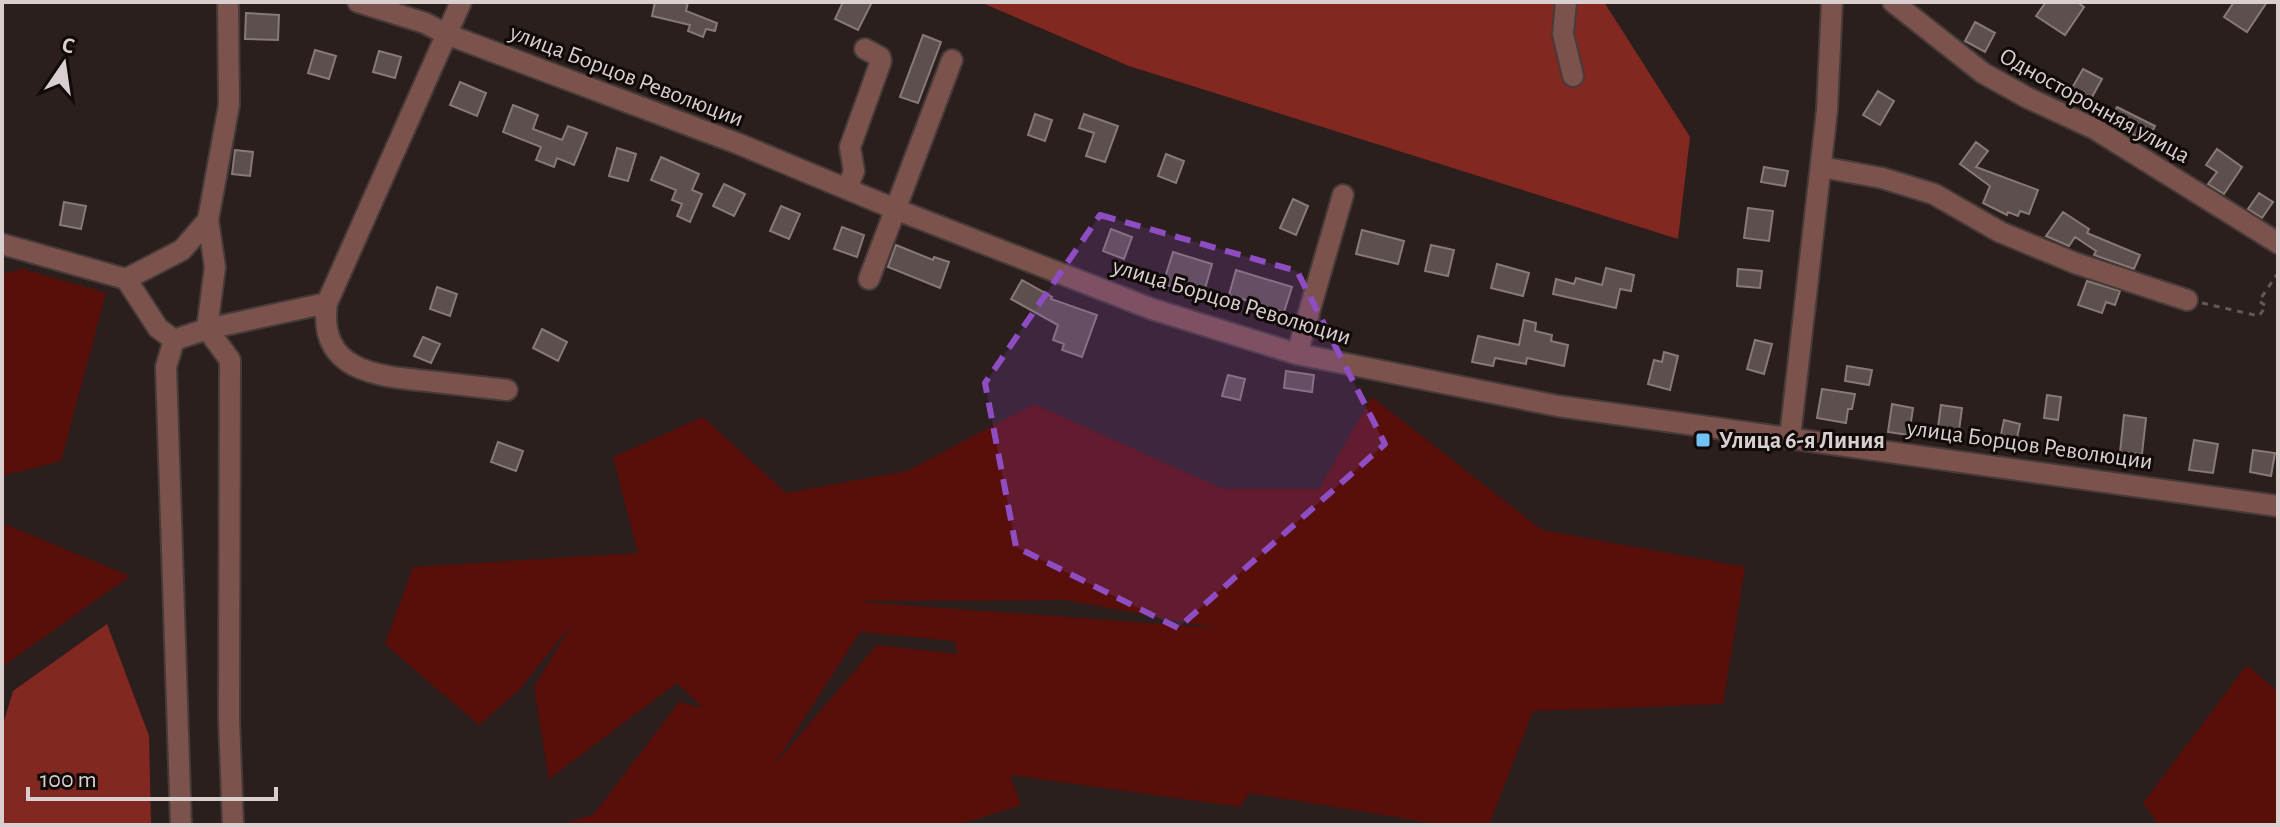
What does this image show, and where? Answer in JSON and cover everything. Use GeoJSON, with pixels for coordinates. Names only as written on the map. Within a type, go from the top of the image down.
{"type":"FeatureCollection","features":[{"type":"Feature","properties":{"kind":"street"},"geometry":{"type":"LineString","coordinates":[[228,2],[229,105],[208,220],[215,267],[207,329],[230,360],[229,719],[233,825]]}},
{"type":"Feature","properties":{"kind":"street"},"geometry":{"type":"LineString","coordinates":[[461,2],[327,303],[324,324],[333,347],[351,365],[384,377],[507,390]]}},
{"type":"Feature","properties":{"kind":"street"},"geometry":{"type":"LineString","coordinates":[[1566,2],[1563,34],[1573,76]]}},
{"type":"Feature","properties":{"kind":"street"},"geometry":{"type":"LineString","coordinates":[[1790,437],[1827,110],[1832,2]]}},
{"type":"Feature","properties":{"kind":"street","name":"Односторонняя улица"},"geometry":{"type":"LineString","coordinates":[[1893,2],[1983,73],[2095,129],[2278,243]]}},
{"type":"Feature","properties":{"kind":"street","name":"улица Борцов Революции"},"geometry":{"type":"LineString","coordinates":[[361,3],[425,23],[446,34],[739,144],[895,209],[1152,309],[1297,354],[1558,406],[2278,506]]}},
{"type":"Feature","properties":{"kind":"street"},"geometry":{"type":"LineString","coordinates":[[847,189],[854,171],[850,147],[881,61],[880,57],[865,49]]}},
{"type":"Feature","properties":{"kind":"street"},"geometry":{"type":"LineString","coordinates":[[869,279],[952,60]]}},
{"type":"Feature","properties":{"kind":"street"},"geometry":{"type":"LineString","coordinates":[[1821,167],[1882,178],[1934,194],[2000,232],[2075,263],[2187,300]]}},
{"type":"Feature","properties":{"kind":"street"},"geometry":{"type":"LineString","coordinates":[[1297,354],[1343,195]]}},
{"type":"Feature","properties":{"kind":"street"},"geometry":{"type":"LineString","coordinates":[[126,279],[182,250],[208,220]]}},
{"type":"Feature","properties":{"kind":"street"},"geometry":{"type":"LineString","coordinates":[[2,244],[126,279],[158,328],[174,340]]}},
{"type":"Feature","properties":{"kind":"street"},"geometry":{"type":"LineString","coordinates":[[174,340],[207,329],[327,303]]}},
{"type":"Feature","properties":{"kind":"street"},"geometry":{"type":"LineString","coordinates":[[174,340],[166,367],[181,825]]}},
{"type":"Feature","properties":{"kind":"path"},"geometry":{"type":"LineString","coordinates":[[2187,300],[2259,316],[2266,306],[2259,301],[2278,273]]}},
{"type":"Feature","properties":{"kind":"highlighted area"},"geometry":{"type":"Polygon","coordinates":[[[1100,215],[1297,271],[1385,444],[1178,628],[1016,547],[985,383],[1100,215]]]}},
{"type":"Feature","properties":{"kind":"shaded area"},"geometry":{"type":"Polygon","coordinates":[[[980,2],[1604,2],[1690,137],[1678,239],[1129,66],[980,2]]]}},
{"type":"Feature","properties":{"kind":"shaded area"},"geometry":{"type":"Polygon","coordinates":[[[23,269],[106,293],[61,461],[2,476],[2,274],[23,269]]]}},
{"type":"Feature","properties":{"kind":"shaded area"},"geometry":{"type":"Polygon","coordinates":[[[1372,397],[1542,530],[1745,567],[1723,704],[1533,711],[1489,825],[1444,825],[1249,793],[1240,807],[1010,775],[1021,805],[947,825],[561,825],[594,814],[679,702],[703,708],[677,683],[549,779],[534,687],[572,624],[518,691],[479,725],[385,644],[413,567],[638,553],[613,457],[703,417],[786,493],[907,471],[1034,404],[1223,489],[1319,489],[1372,397]],[[1066,600],[862,601],[861,602],[1217,628],[1066,600]],[[860,632],[774,765],[877,645],[958,654],[954,641],[860,632]]]}},
{"type":"Feature","properties":{"kind":"shaded area"},"geometry":{"type":"Polygon","coordinates":[[[2,523],[130,576],[2,667],[2,523]]]}},
{"type":"Feature","properties":{"kind":"shaded area"},"geometry":{"type":"Polygon","coordinates":[[[107,624],[149,736],[151,825],[2,825],[2,728],[13,691],[107,624]]]}},
{"type":"Feature","properties":{"kind":"shaded area"},"geometry":{"type":"Polygon","coordinates":[[[2247,665],[2278,692],[2278,825],[2159,825],[2143,803],[2247,665]]]}},
{"type":"Feature","properties":{"kind":"building"},"geometry":{"type":"Polygon","coordinates":[[[655,2],[688,2],[686,11],[717,23],[715,31],[706,29],[703,37],[688,31],[690,25],[652,16],[655,2]]]}},
{"type":"Feature","properties":{"kind":"building"},"geometry":{"type":"Polygon","coordinates":[[[843,2],[872,2],[858,30],[835,19],[843,2]]]}},
{"type":"Feature","properties":{"kind":"building"},"geometry":{"type":"Polygon","coordinates":[[[2046,2],[2077,2],[2084,7],[2065,35],[2036,16],[2046,2]]]}},
{"type":"Feature","properties":{"kind":"building"},"geometry":{"type":"Polygon","coordinates":[[[2234,2],[2267,2],[2247,32],[2224,17],[2234,2]]]}},
{"type":"Feature","properties":{"kind":"building"},"geometry":{"type":"Polygon","coordinates":[[[246,13],[279,15],[278,40],[245,39],[246,13]]]}},
{"type":"Feature","properties":{"kind":"building"},"geometry":{"type":"Polygon","coordinates":[[[1975,22],[1995,33],[1985,52],[1965,41],[1975,22]]]}},
{"type":"Feature","properties":{"kind":"building"},"geometry":{"type":"Polygon","coordinates":[[[923,35],[941,42],[918,103],[900,97],[923,35]]]}},
{"type":"Feature","properties":{"kind":"building"},"geometry":{"type":"Polygon","coordinates":[[[315,50],[336,56],[329,79],[308,73],[315,50]]]}},
{"type":"Feature","properties":{"kind":"building"},"geometry":{"type":"Polygon","coordinates":[[[379,51],[401,57],[395,78],[373,72],[379,51]]]}},
{"type":"Feature","properties":{"kind":"building"},"geometry":{"type":"Polygon","coordinates":[[[2083,69],[2102,79],[2087,106],[2068,95],[2083,69]]]}},
{"type":"Feature","properties":{"kind":"building"},"geometry":{"type":"Polygon","coordinates":[[[460,82],[486,93],[477,116],[450,105],[460,82]]]}},
{"type":"Feature","properties":{"kind":"building"},"geometry":{"type":"Polygon","coordinates":[[[1878,91],[1894,101],[1880,125],[1863,115],[1878,91]]]}},
{"type":"Feature","properties":{"kind":"building"},"geometry":{"type":"Polygon","coordinates":[[[513,105],[538,115],[533,129],[562,140],[568,126],[587,133],[574,165],[557,158],[554,167],[536,160],[541,147],[503,132],[513,105]]]}},
{"type":"Feature","properties":{"kind":"building"},"geometry":{"type":"Polygon","coordinates":[[[2117,107],[2155,126],[2147,142],[2109,122],[2117,107]]]}},
{"type":"Feature","properties":{"kind":"building"},"geometry":{"type":"Polygon","coordinates":[[[1035,114],[1052,120],[1045,141],[1028,135],[1035,114]]]}},
{"type":"Feature","properties":{"kind":"building"},"geometry":{"type":"Polygon","coordinates":[[[1084,114],[1118,126],[1105,162],[1086,156],[1094,133],[1079,128],[1084,114]]]}},
{"type":"Feature","properties":{"kind":"building"},"geometry":{"type":"Polygon","coordinates":[[[1976,142],[1988,151],[1976,167],[2038,190],[2029,214],[2020,211],[2018,216],[2008,212],[2007,215],[1983,203],[1990,186],[1960,164],[1976,142]]]}},
{"type":"Feature","properties":{"kind":"building"},"geometry":{"type":"Polygon","coordinates":[[[617,148],[636,154],[628,181],[609,176],[617,148]]]}},
{"type":"Feature","properties":{"kind":"building"},"geometry":{"type":"Polygon","coordinates":[[[2217,149],[2242,167],[2224,194],[2208,184],[2217,172],[2206,165],[2217,149]]]}},
{"type":"Feature","properties":{"kind":"building"},"geometry":{"type":"Polygon","coordinates":[[[235,150],[253,152],[250,176],[232,174],[235,150]]]}},
{"type":"Feature","properties":{"kind":"building"},"geometry":{"type":"Polygon","coordinates":[[[1166,154],[1184,161],[1176,183],[1158,176],[1166,154]]]}},
{"type":"Feature","properties":{"kind":"building"},"geometry":{"type":"Polygon","coordinates":[[[661,157],[699,174],[692,190],[702,194],[690,222],[677,216],[682,204],[672,200],[676,190],[651,180],[661,157]]]}},
{"type":"Feature","properties":{"kind":"building"},"geometry":{"type":"Polygon","coordinates":[[[1764,167],[1788,171],[1785,186],[1761,182],[1764,167]]]}},
{"type":"Feature","properties":{"kind":"building"},"geometry":{"type":"Polygon","coordinates":[[[724,184],[745,194],[734,216],[713,206],[724,184]]]}},
{"type":"Feature","properties":{"kind":"building"},"geometry":{"type":"Polygon","coordinates":[[[2259,193],[2273,202],[2262,218],[2248,209],[2259,193]]]}},
{"type":"Feature","properties":{"kind":"building"},"geometry":{"type":"Polygon","coordinates":[[[1293,199],[1308,206],[1296,235],[1280,228],[1293,199]]]}},
{"type":"Feature","properties":{"kind":"building"},"geometry":{"type":"Polygon","coordinates":[[[64,202],[86,206],[81,229],[60,225],[64,202]]]}},
{"type":"Feature","properties":{"kind":"building"},"geometry":{"type":"Polygon","coordinates":[[[781,206],[800,214],[789,239],[770,231],[781,206]]]}},
{"type":"Feature","properties":{"kind":"building"},"geometry":{"type":"Polygon","coordinates":[[[1748,208],[1773,211],[1769,241],[1744,238],[1748,208]]]}},
{"type":"Feature","properties":{"kind":"building"},"geometry":{"type":"Polygon","coordinates":[[[2063,212],[2089,229],[2087,233],[2140,255],[2134,269],[2094,255],[2096,251],[2075,237],[2069,246],[2046,236],[2063,212]]]}},
{"type":"Feature","properties":{"kind":"building"},"geometry":{"type":"Polygon","coordinates":[[[842,227],[864,235],[857,257],[834,249],[842,227]]]}},
{"type":"Feature","properties":{"kind":"building"},"geometry":{"type":"Polygon","coordinates":[[[1111,229],[1132,237],[1124,259],[1103,251],[1111,229]]]}},
{"type":"Feature","properties":{"kind":"building"},"geometry":{"type":"Polygon","coordinates":[[[1362,230],[1404,241],[1398,264],[1356,254],[1362,230]]]}},
{"type":"Feature","properties":{"kind":"building"},"geometry":{"type":"Polygon","coordinates":[[[896,245],[933,260],[934,257],[949,262],[940,288],[888,267],[896,245]]]}},
{"type":"Feature","properties":{"kind":"building"},"geometry":{"type":"Polygon","coordinates":[[[1431,245],[1454,250],[1448,276],[1425,271],[1431,245]]]}},
{"type":"Feature","properties":{"kind":"building"},"geometry":{"type":"Polygon","coordinates":[[[1173,252],[1212,264],[1203,296],[1163,284],[1173,252]]]}},
{"type":"Feature","properties":{"kind":"building"},"geometry":{"type":"Polygon","coordinates":[[[1497,264],[1529,273],[1523,296],[1491,288],[1497,264]]]}},
{"type":"Feature","properties":{"kind":"building"},"geometry":{"type":"Polygon","coordinates":[[[1606,268],[1634,275],[1631,291],[1620,289],[1616,308],[1553,294],[1556,279],[1574,284],[1576,278],[1602,285],[1606,268]]]}},
{"type":"Feature","properties":{"kind":"building"},"geometry":{"type":"Polygon","coordinates":[[[1738,269],[1762,271],[1760,288],[1737,286],[1738,269]]]}},
{"type":"Feature","properties":{"kind":"building"},"geometry":{"type":"Polygon","coordinates":[[[1236,270],[1292,287],[1284,312],[1229,295],[1236,270]]]}},
{"type":"Feature","properties":{"kind":"building"},"geometry":{"type":"Polygon","coordinates":[[[1022,280],[1051,299],[1097,315],[1082,357],[1062,350],[1064,344],[1053,340],[1058,325],[1011,299],[1022,280]]]}},
{"type":"Feature","properties":{"kind":"building"},"geometry":{"type":"Polygon","coordinates":[[[2087,281],[2120,291],[2115,305],[2106,302],[2102,313],[2078,305],[2087,281]]]}},
{"type":"Feature","properties":{"kind":"building"},"geometry":{"type":"Polygon","coordinates":[[[437,287],[457,294],[450,316],[430,309],[437,287]]]}},
{"type":"Feature","properties":{"kind":"building"},"geometry":{"type":"Polygon","coordinates":[[[1524,320],[1536,323],[1535,331],[1552,335],[1551,341],[1568,345],[1564,366],[1527,358],[1526,364],[1495,358],[1493,366],[1472,362],[1478,336],[1519,345],[1524,320]]]}},
{"type":"Feature","properties":{"kind":"building"},"geometry":{"type":"Polygon","coordinates":[[[542,329],[567,342],[558,361],[533,348],[542,329]]]}},
{"type":"Feature","properties":{"kind":"building"},"geometry":{"type":"Polygon","coordinates":[[[423,337],[440,344],[431,363],[414,356],[423,337]]]}},
{"type":"Feature","properties":{"kind":"building"},"geometry":{"type":"Polygon","coordinates":[[[1755,340],[1772,344],[1764,374],[1747,369],[1755,340]]]}},
{"type":"Feature","properties":{"kind":"building"},"geometry":{"type":"Polygon","coordinates":[[[1664,352],[1678,356],[1670,390],[1648,384],[1654,360],[1662,362],[1664,352]]]}},
{"type":"Feature","properties":{"kind":"building"},"geometry":{"type":"Polygon","coordinates":[[[1847,366],[1872,370],[1869,385],[1845,381],[1847,366]]]}},
{"type":"Feature","properties":{"kind":"building"},"geometry":{"type":"Polygon","coordinates":[[[1286,371],[1314,375],[1312,392],[1284,388],[1286,371]]]}},
{"type":"Feature","properties":{"kind":"building"},"geometry":{"type":"Polygon","coordinates":[[[1228,375],[1245,379],[1240,400],[1222,396],[1228,375]]]}},
{"type":"Feature","properties":{"kind":"building"},"geometry":{"type":"Polygon","coordinates":[[[1822,389],[1855,394],[1846,423],[1817,418],[1822,389]]]}},
{"type":"Feature","properties":{"kind":"building"},"geometry":{"type":"Polygon","coordinates":[[[2047,395],[2061,397],[2058,420],[2044,418],[2047,395]]]}},
{"type":"Feature","properties":{"kind":"building"},"geometry":{"type":"Polygon","coordinates":[[[1892,404],[1913,408],[1909,435],[1888,432],[1892,404]]]}},
{"type":"Feature","properties":{"kind":"building"},"geometry":{"type":"Polygon","coordinates":[[[1941,405],[1962,408],[1958,438],[1937,435],[1941,405]]]}},
{"type":"Feature","properties":{"kind":"building"},"geometry":{"type":"Polygon","coordinates":[[[2124,415],[2146,418],[2142,454],[2120,452],[2124,415]]]}},
{"type":"Feature","properties":{"kind":"building"},"geometry":{"type":"Polygon","coordinates":[[[2004,420],[2020,424],[2015,447],[1999,444],[2004,420]]]}},
{"type":"Feature","properties":{"kind":"building"},"geometry":{"type":"Polygon","coordinates":[[[2194,440],[2218,444],[2213,473],[2189,470],[2194,440]]]}},
{"type":"Feature","properties":{"kind":"building"},"geometry":{"type":"Polygon","coordinates":[[[498,442],[523,451],[516,471],[491,462],[498,442]]]}},
{"type":"Feature","properties":{"kind":"building"},"geometry":{"type":"Polygon","coordinates":[[[2253,450],[2275,453],[2271,476],[2250,472],[2253,450]]]}},
{"type":"Feature","properties":{"kind":"place","name":"Улица 6-я Линия"},"geometry":{"type":"Point","coordinates":[1703,440]}}]}
